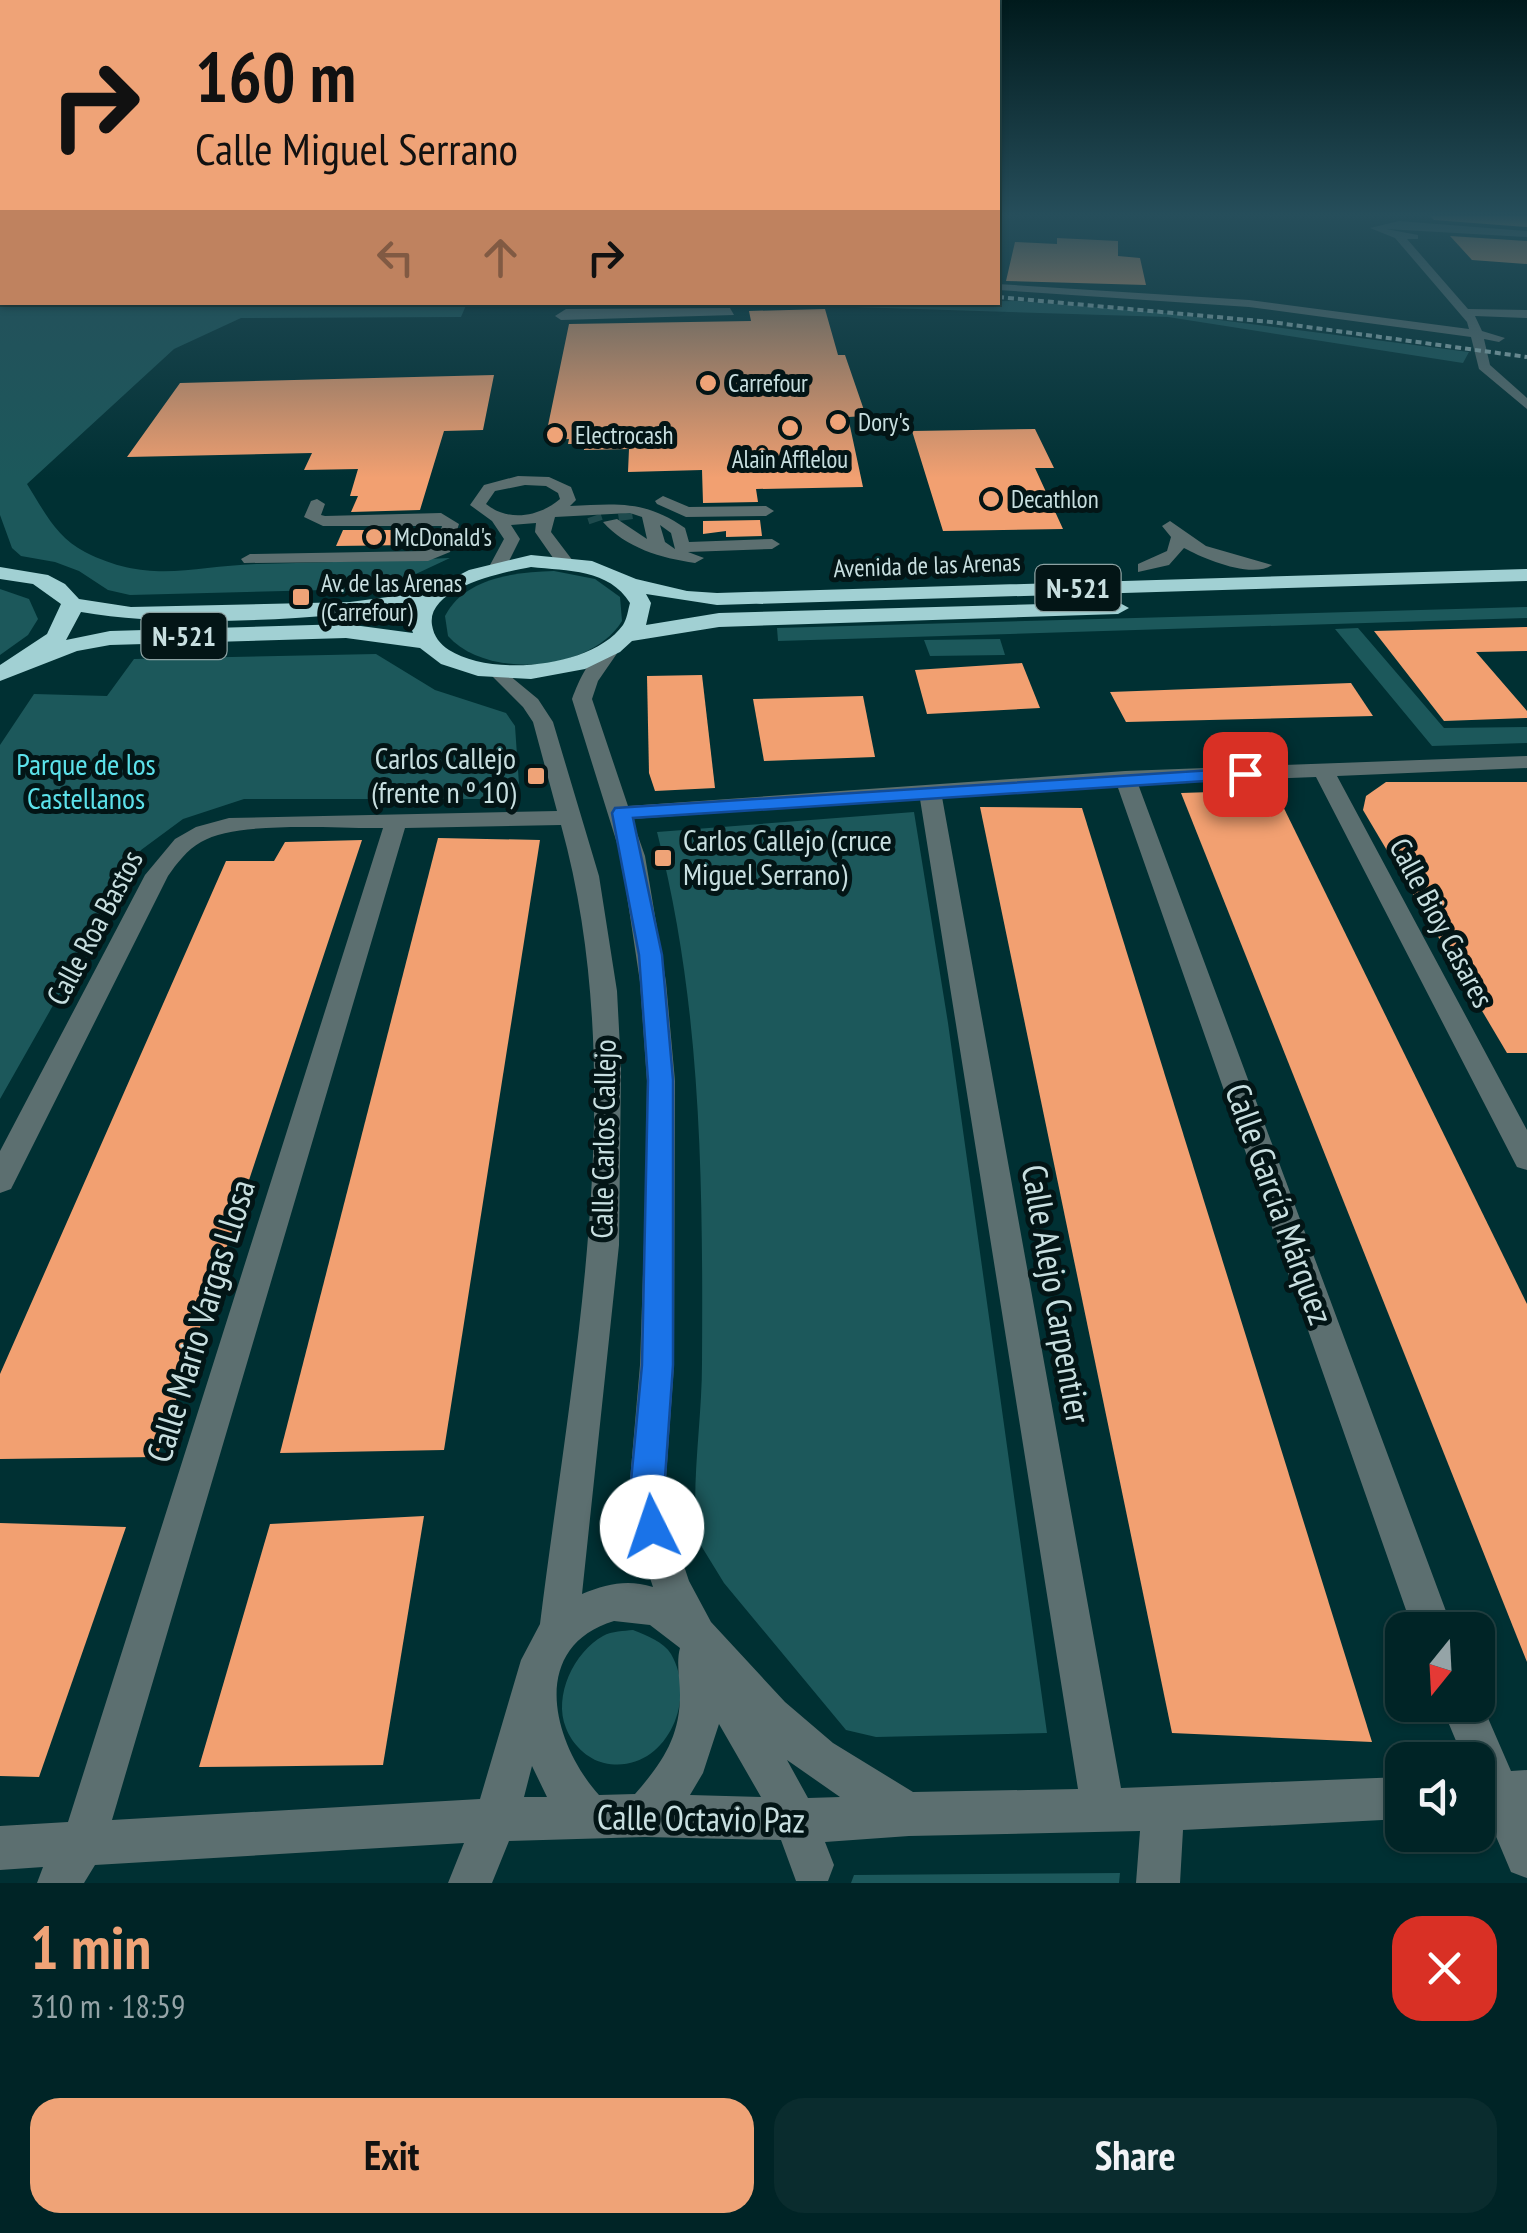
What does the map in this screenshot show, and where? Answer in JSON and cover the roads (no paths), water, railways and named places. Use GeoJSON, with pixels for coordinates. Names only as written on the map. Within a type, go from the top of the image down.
{"type":"FeatureCollection","features":[{"type":"Feature","properties":{"kind":"highway","name":"N-521"},"geometry":{"type":"LineString","coordinates":[[72,604],[130,614],[350,608],[433,598],[450,584],[499,565],[564,561],[613,573],[630,584]]}},
{"type":"Feature","properties":{"kind":"highway"},"geometry":{"type":"LineString","coordinates":[[869,594],[943,581],[1144,568],[1426,568],[1481,576]]}},
{"type":"Feature","properties":{"kind":"highway"},"geometry":{"type":"LineString","coordinates":[[0,573],[46,580],[63,591],[72,604],[69,622],[53,642],[0,674]]}},
{"type":"Feature","properties":{"kind":"highway","name":"Avenida de las Arenas"},"geometry":{"type":"LineString","coordinates":[[630,584],[702,598],[1527,574]]}},
{"type":"Feature","properties":{"kind":"highway"},"geometry":{"type":"LineString","coordinates":[[620,643],[642,616],[641,600],[630,584]]}},
{"type":"Feature","properties":{"kind":"highway","name":"Avenida de las Arenas"},"geometry":{"type":"LineString","coordinates":[[498,672],[538,672],[576,665],[620,643],[719,620],[1527,595]]}},
{"type":"Feature","properties":{"kind":"highway"},"geometry":{"type":"LineString","coordinates":[[426,642],[420,628],[423,612],[433,598]]}},
{"type":"Feature","properties":{"kind":"highway","name":"N-521"},"geometry":{"type":"LineString","coordinates":[[25,662],[72,645],[110,638],[346,631],[426,642],[442,656],[467,667],[498,672]]}},
{"type":"Feature","properties":{"kind":"street"},"geometry":{"type":"LineString","coordinates":[[1235,303],[1416,322],[1477,334],[1500,350]]}},
{"type":"Feature","properties":{"kind":"street"},"geometry":{"type":"LineString","coordinates":[[1458,303],[1477,334],[1484,366],[1527,405]]}},
{"type":"Feature","properties":{"kind":"street"},"geometry":{"type":"LineString","coordinates":[[1478,303],[1486,312],[1500,350],[1527,386]]}},
{"type":"Feature","properties":{"kind":"street"},"geometry":{"type":"LineString","coordinates":[[561,316],[730,312]]}},
{"type":"Feature","properties":{"kind":"street"},"geometry":{"type":"LineString","coordinates":[[1465,312],[1527,314]]}},
{"type":"Feature","properties":{"kind":"street"},"geometry":{"type":"LineString","coordinates":[[564,561],[543,532],[551,513],[568,500],[559,485],[538,480],[513,481],[492,487],[478,499],[481,510],[498,518],[522,520],[551,513],[632,508],[766,511]]}},
{"type":"Feature","properties":{"kind":"street"},"geometry":{"type":"LineString","coordinates":[[250,559],[428,556],[444,548],[451,524],[440,518],[322,520],[312,517],[317,504]]}},
{"type":"Feature","properties":{"kind":"street"},"geometry":{"type":"LineString","coordinates":[[658,511],[679,531],[739,534]]}},
{"type":"Feature","properties":{"kind":"street"},"geometry":{"type":"LineString","coordinates":[[615,525],[660,550],[722,560],[753,557],[772,541],[658,511]]}},
{"type":"Feature","properties":{"kind":"street"},"geometry":{"type":"LineString","coordinates":[[658,511],[652,541],[660,550]]}},
{"type":"Feature","properties":{"kind":"street"},"geometry":{"type":"LineString","coordinates":[[498,518],[512,539],[499,565]]}},
{"type":"Feature","properties":{"kind":"street"},"geometry":{"type":"LineString","coordinates":[[1144,568],[1177,552],[1174,532],[1208,553],[1264,565]]}},
{"type":"Feature","properties":{"kind":"street","name":"Calle Carlos Callejo"},"geometry":{"type":"LineString","coordinates":[[620,643],[588,682],[582,699],[622,813],[650,955],[660,1080],[657,1365],[647,1492],[659,1558],[696,1636],[703,1701],[696,1738],[675,1780],[645,1815]]}},
{"type":"Feature","properties":{"kind":"street","name":"Calle Carlos Callejo"},"geometry":{"type":"LineString","coordinates":[[470,1883],[496,1820],[540,1660],[558,1629],[602,1246],[608,1067],[598,931],[587,876],[567,818],[540,712],[498,672]]}},
{"type":"Feature","properties":{"kind":"street"},"geometry":{"type":"LineString","coordinates":[[622,813],[1125,778],[1527,762]]}},
{"type":"Feature","properties":{"kind":"street","name":"Calle Bioy Casares"},"geometry":{"type":"LineString","coordinates":[[1324,771],[1527,1158]]}},
{"type":"Feature","properties":{"kind":"street","name":"Calle García Márquez"},"geometry":{"type":"LineString","coordinates":[[1125,778],[1427,1612]]}},
{"type":"Feature","properties":{"kind":"street","name":"Calle Alejo Carpentier"},"geometry":{"type":"LineString","coordinates":[[930,792],[1102,1810]]}},
{"type":"Feature","properties":{"kind":"street","name":"Calle Roa Bastos"},"geometry":{"type":"LineString","coordinates":[[0,1180],[157,875],[176,847],[197,832],[229,824],[567,818]]}},
{"type":"Feature","properties":{"kind":"street","name":"Calle Mario Vargas Llosa"},"geometry":{"type":"LineString","coordinates":[[59,1883],[83,1844],[396,821]]}},
{"type":"Feature","properties":{"kind":"street"},"geometry":{"type":"LineString","coordinates":[[558,1629],[588,1611],[616,1602],[642,1602],[696,1636],[770,1717],[856,1786],[909,1814]]}},
{"type":"Feature","properties":{"kind":"street"},"geometry":{"type":"LineString","coordinates":[[696,1636],[809,1820],[810,1874]]}},
{"type":"Feature","properties":{"kind":"street","name":"Calle Carlos Callejo"},"geometry":{"type":"LineString","coordinates":[[536,1682],[543,1736],[555,1775],[591,1818]]}},
{"type":"Feature","properties":{"kind":"street"},"geometry":{"type":"LineString","coordinates":[[1468,1722],[1527,1856]]}},
{"type":"Feature","properties":{"kind":"street","name":"Calle Octavio Paz"},"geometry":{"type":"LineString","coordinates":[[0,1848],[496,1820],[645,1815],[809,1820],[1385,1799]]}},
{"type":"Feature","properties":{"kind":"street"},"geometry":{"type":"LineString","coordinates":[[1158,1883],[1163,1808]]}},
{"type":"Feature","properties":{"kind":"tunnel"},"geometry":{"type":"LineString","coordinates":[[625,513],[626,520]]}},
{"type":"Feature","properties":{"kind":"tunnel"},"geometry":{"type":"LineString","coordinates":[[594,516],[596,522]]}},
{"type":"Feature","properties":{"kind":"railway"},"geometry":{"type":"LineString","coordinates":[[1062,303],[1271,322],[1527,357]]}},
{"type":"Feature","properties":{"kind":"place","name":"Carrefour"},"geometry":{"type":"Point","coordinates":[708,383]}},
{"type":"Feature","properties":{"kind":"place","name":"Dory's"},"geometry":{"type":"Point","coordinates":[838,422]}},
{"type":"Feature","properties":{"kind":"place","name":"Alain Afflelou"},"geometry":{"type":"Point","coordinates":[790,428]}},
{"type":"Feature","properties":{"kind":"place","name":"Electrocash"},"geometry":{"type":"Point","coordinates":[555,435]}},
{"type":"Feature","properties":{"kind":"place","name":"Decathlon"},"geometry":{"type":"Point","coordinates":[991,499]}},
{"type":"Feature","properties":{"kind":"place","name":"McDonald's"},"geometry":{"type":"Point","coordinates":[374,537]}},
{"type":"Feature","properties":{"kind":"place","name":"Av. de las Arenas (Carrefour)"},"geometry":{"type":"Point","coordinates":[301,597]}},
{"type":"Feature","properties":{"kind":"place","name":"Carlos Callejo (frente n º 10)"},"geometry":{"type":"Point","coordinates":[536,776]}},
{"type":"Feature","properties":{"kind":"place","name":"Carlos Callejo (cruce Miguel Serrano)"},"geometry":{"type":"Point","coordinates":[663,858]}},
{"type":"Feature","properties":{"kind":"park label","name":"Parque de los Castellanos"},"geometry":{"type":"Point","coordinates":[86,782]}}]}
